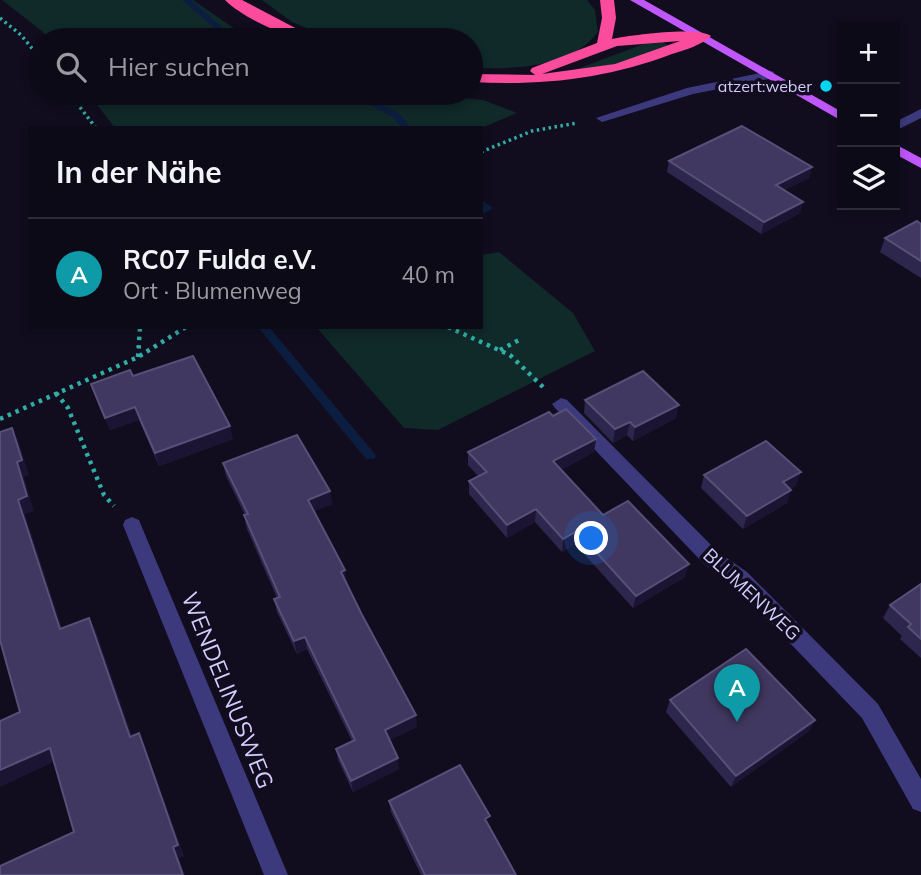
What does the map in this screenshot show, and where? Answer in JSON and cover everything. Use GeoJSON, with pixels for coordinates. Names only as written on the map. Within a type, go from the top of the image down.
{"type":"FeatureCollection","features":[{"type":"Feature","properties":{"kind":"highway"},"geometry":{"type":"LineString","coordinates":[[603,47],[610,20],[607,0]]}},
{"type":"Feature","properties":{"kind":"highway"},"geometry":{"type":"LineString","coordinates":[[238,3],[287,28]]}},
{"type":"Feature","properties":{"kind":"highway"},"geometry":{"type":"LineString","coordinates":[[497,79],[554,68],[603,47],[651,37],[704,37]]}},
{"type":"Feature","properties":{"kind":"highway"},"geometry":{"type":"LineString","coordinates":[[483,78],[560,79],[599,74],[667,54],[704,37]]}},
{"type":"Feature","properties":{"kind":"main road"},"geometry":{"type":"LineString","coordinates":[[636,0],[837,114]]}},
{"type":"Feature","properties":{"kind":"main road"},"geometry":{"type":"LineString","coordinates":[[900,151],[921,164]]}},
{"type":"Feature","properties":{"kind":"street"},"geometry":{"type":"LineString","coordinates":[[602,118],[691,92],[770,75]]}},
{"type":"Feature","properties":{"kind":"street"},"geometry":{"type":"LineString","coordinates":[[900,124],[921,113]]}},
{"type":"Feature","properties":{"kind":"street","name":"BLUMENWEG"},"geometry":{"type":"LineString","coordinates":[[561,404],[712,558],[740,578],[870,711],[921,801]]}},
{"type":"Feature","properties":{"kind":"street","name":"WENDELINUSWEG"},"geometry":{"type":"LineString","coordinates":[[132,525],[276,875]]}},
{"type":"Feature","properties":{"kind":"path"},"geometry":{"type":"LineString","coordinates":[[0,18],[28,43]]}},
{"type":"Feature","properties":{"kind":"path"},"geometry":{"type":"LineString","coordinates":[[78,105],[94,126]]}},
{"type":"Feature","properties":{"kind":"path"},"geometry":{"type":"LineString","coordinates":[[483,151],[532,131],[602,118]]}},
{"type":"Feature","properties":{"kind":"path"},"geometry":{"type":"LineString","coordinates":[[138,358],[140,329]]}},
{"type":"Feature","properties":{"kind":"path"},"geometry":{"type":"LineString","coordinates":[[0,419],[138,358],[183,329]]}},
{"type":"Feature","properties":{"kind":"path"},"geometry":{"type":"LineString","coordinates":[[452,329],[475,342],[510,355],[561,404]]}},
{"type":"Feature","properties":{"kind":"path"},"geometry":{"type":"LineString","coordinates":[[500,350],[521,339]]}},
{"type":"Feature","properties":{"kind":"path"},"geometry":{"type":"LineString","coordinates":[[56,393],[68,408],[104,495],[132,525]]}},
{"type":"Feature","properties":{"kind":"green space"},"geometry":{"type":"Polygon","coordinates":[[[2,0],[193,0],[234,28],[38,28],[2,0]]]}},
{"type":"Feature","properties":{"kind":"green space"},"geometry":{"type":"Polygon","coordinates":[[[262,0],[587,0],[595,10],[598,32],[586,44],[557,60],[522,67],[483,68],[483,28],[307,28],[292,22],[262,0]]]}},
{"type":"Feature","properties":{"kind":"green space"},"geometry":{"type":"Polygon","coordinates":[[[649,42],[663,42],[668,46],[609,68],[572,71],[649,42]]]}},
{"type":"Feature","properties":{"kind":"green space"},"geometry":{"type":"Polygon","coordinates":[[[483,100],[517,113],[483,127],[113,126],[97,105],[483,105],[483,100]]]}},
{"type":"Feature","properties":{"kind":"green space"},"geometry":{"type":"Polygon","coordinates":[[[499,252],[573,313],[595,351],[438,430],[404,428],[318,329],[483,329],[483,255],[499,252]]]}},
{"type":"Feature","properties":{"kind":"building"},"geometry":{"type":"Polygon","coordinates":[[[742,126],[812,167],[776,185],[803,202],[764,222],[669,161],[742,126]]]}},
{"type":"Feature","properties":{"kind":"building"},"geometry":{"type":"Polygon","coordinates":[[[917,221],[921,224],[921,261],[885,238],[917,221]]]}},
{"type":"Feature","properties":{"kind":"building"},"geometry":{"type":"Polygon","coordinates":[[[193,356],[230,426],[155,453],[135,407],[105,418],[91,384],[130,370],[133,376],[193,356]]]}},
{"type":"Feature","properties":{"kind":"building"},"geometry":{"type":"Polygon","coordinates":[[[643,371],[679,405],[635,427],[630,422],[615,429],[585,400],[643,371]]]}},
{"type":"Feature","properties":{"kind":"building"},"geometry":{"type":"Polygon","coordinates":[[[566,409],[596,439],[553,461],[603,515],[628,501],[689,564],[636,596],[577,531],[563,539],[536,509],[507,525],[469,481],[487,472],[468,452],[549,412],[553,416],[566,409]]]}},
{"type":"Feature","properties":{"kind":"building"},"geometry":{"type":"Polygon","coordinates":[[[12,428],[22,460],[17,462],[27,496],[18,500],[60,629],[89,618],[130,737],[139,733],[178,845],[173,847],[183,875],[0,875],[0,866],[74,832],[50,748],[0,770],[0,721],[20,712],[0,640],[0,432],[12,428]]]}},
{"type":"Feature","properties":{"kind":"building"},"geometry":{"type":"Polygon","coordinates":[[[297,435],[330,491],[308,500],[345,570],[341,572],[361,613],[416,715],[385,730],[398,758],[351,781],[336,749],[355,740],[305,637],[294,641],[274,599],[280,597],[244,515],[248,514],[223,463],[297,435]]]}},
{"type":"Feature","properties":{"kind":"building"},"geometry":{"type":"Polygon","coordinates":[[[766,441],[801,472],[783,482],[791,490],[747,516],[704,475],[766,441]]]}},
{"type":"Feature","properties":{"kind":"building"},"geometry":{"type":"Polygon","coordinates":[[[921,584],[921,639],[908,627],[911,624],[890,605],[921,584]]]}},
{"type":"Feature","properties":{"kind":"building"},"geometry":{"type":"Polygon","coordinates":[[[746,649],[815,720],[736,776],[670,700],[746,649]]]}},
{"type":"Feature","properties":{"kind":"building"},"geometry":{"type":"Polygon","coordinates":[[[460,765],[490,816],[485,819],[516,875],[425,875],[389,801],[460,765]]]}},
{"type":"Feature","properties":{"kind":"waterway"},"geometry":{"type":"LineString","coordinates":[[186,0],[219,28]]}},
{"type":"Feature","properties":{"kind":"waterway"},"geometry":{"type":"LineString","coordinates":[[376,105],[396,115],[405,126]]}},
{"type":"Feature","properties":{"kind":"waterway"},"geometry":{"type":"LineString","coordinates":[[483,204],[488,208],[483,211]]}},
{"type":"Feature","properties":{"kind":"waterway"},"geometry":{"type":"LineString","coordinates":[[265,329],[370,456]]}},
{"type":"Feature","properties":{"kind":"place","name":"atzert:weber"},"geometry":{"type":"Point","coordinates":[826,86]}},
{"type":"Feature","properties":{"kind":"place","name":"RC07 Fulda e.V."},"geometry":{"type":"Point","coordinates":[737,722]}}]}
